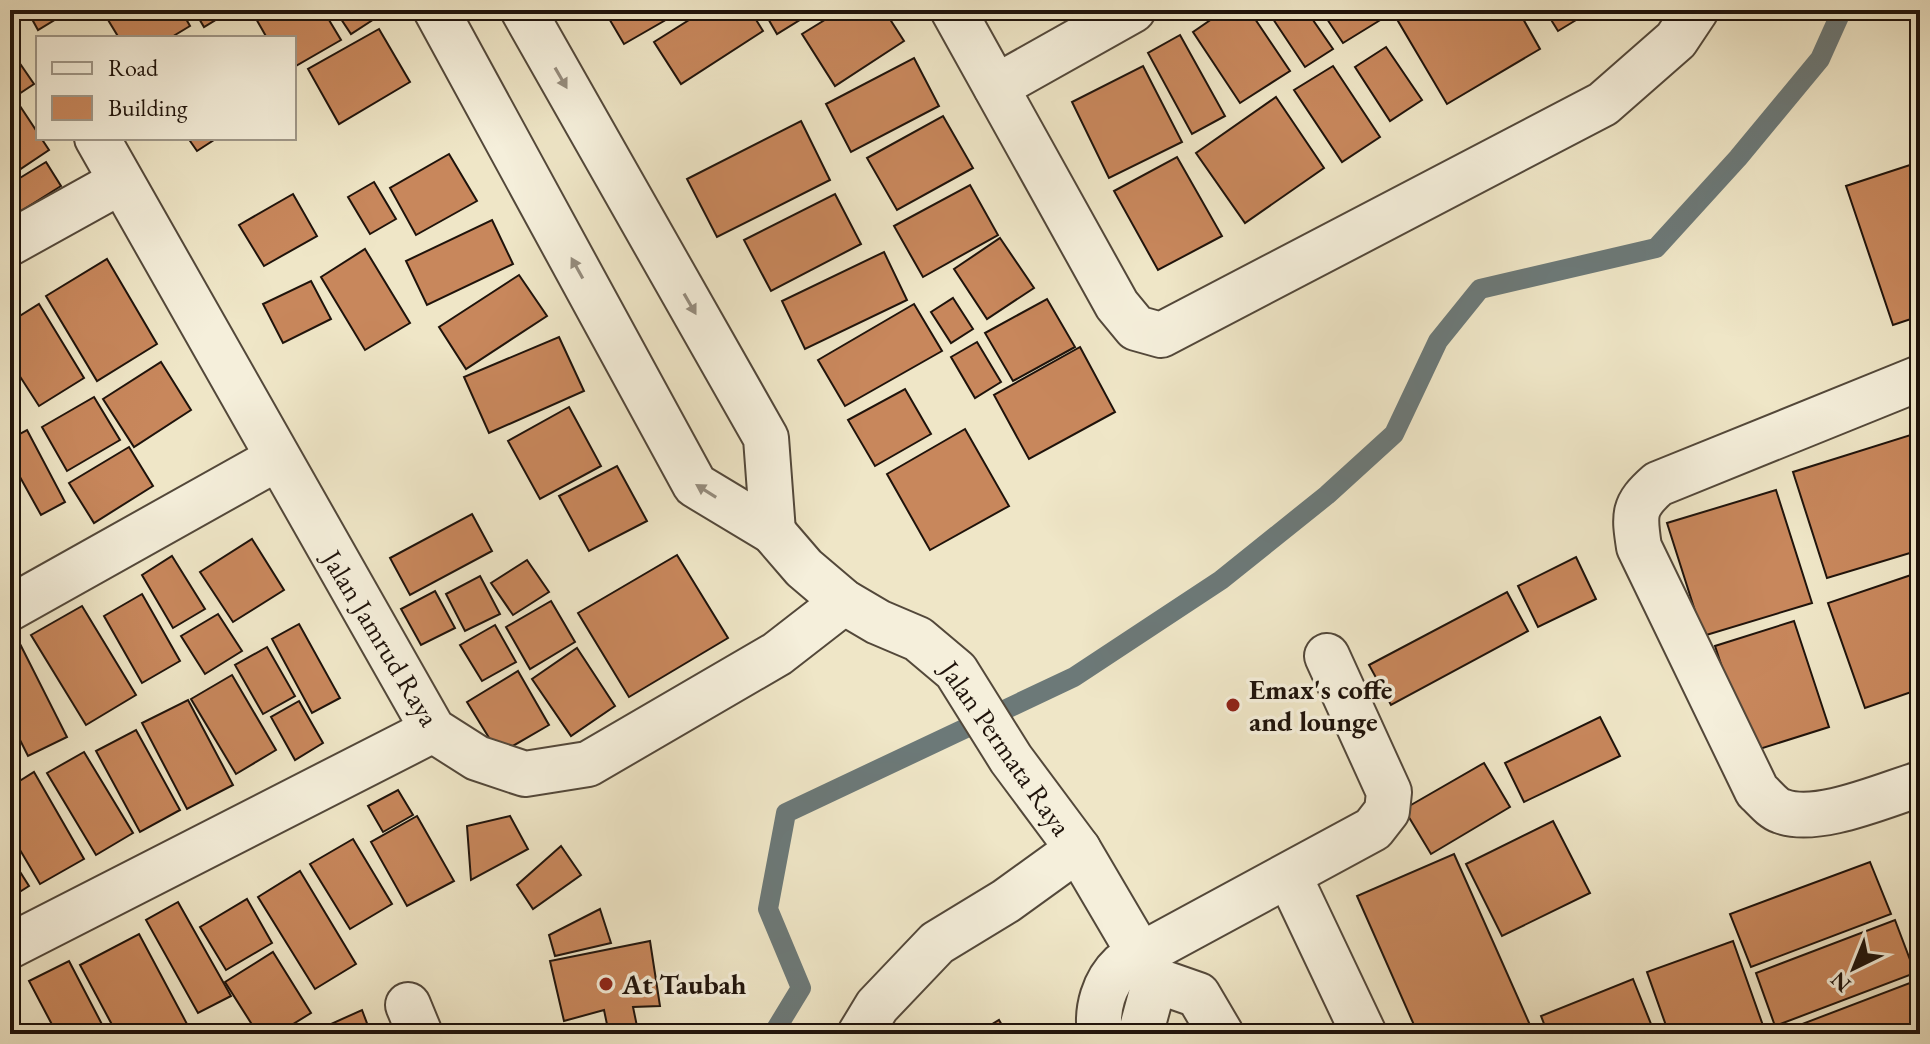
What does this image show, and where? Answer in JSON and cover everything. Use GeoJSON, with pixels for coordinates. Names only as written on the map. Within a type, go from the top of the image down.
{"type":"FeatureCollection","features":[{"type":"Feature","properties":{"kind":"street","name":"Jalan Permata Raya"},"geometry":{"type":"LineString","coordinates":[[436,10],[695,485],[773,532],[804,568],[844,602],[878,622],[918,639],[956,671],[1011,759],[1078,849],[1147,967]]}},
{"type":"Feature","properties":{"kind":"street"},"geometry":{"type":"LineString","coordinates":[[523,10],[766,438],[773,532]]}},
{"type":"Feature","properties":{"kind":"street"},"geometry":{"type":"LineString","coordinates":[[953,10],[1117,305],[1136,328],[1161,335],[1603,104],[1676,40],[1696,10]]}},
{"type":"Feature","properties":{"kind":"street"},"geometry":{"type":"LineString","coordinates":[[996,87],[1133,10]]}},
{"type":"Feature","properties":{"kind":"street","name":"Jalan Jamrud Raya"},"geometry":{"type":"LineString","coordinates":[[98,140],[276,459],[433,730],[477,758],[525,774],[588,764],[777,654],[844,602]]}},
{"type":"Feature","properties":{"kind":"street"},"geometry":{"type":"LineString","coordinates":[[10,243],[120,182]]}},
{"type":"Feature","properties":{"kind":"street"},"geometry":{"type":"LineString","coordinates":[[1920,378],[1658,484],[1640,500],[1635,519],[1639,547],[1757,791],[1778,810],[1800,816],[1822,813],[1920,784]]}},
{"type":"Feature","properties":{"kind":"street"},"geometry":{"type":"LineString","coordinates":[[10,608],[276,459]]}},
{"type":"Feature","properties":{"kind":"street"},"geometry":{"type":"LineString","coordinates":[[1100,1034],[1097,1018],[1110,977],[1147,967],[1289,876],[1373,829],[1387,811],[1389,792],[1327,656]]}},
{"type":"Feature","properties":{"kind":"street"},"geometry":{"type":"LineString","coordinates":[[10,946],[433,730]]}},
{"type":"Feature","properties":{"kind":"street"},"geometry":{"type":"LineString","coordinates":[[860,1034],[877,1006],[937,943],[1006,901],[1078,849]]}},
{"type":"Feature","properties":{"kind":"street"},"geometry":{"type":"LineString","coordinates":[[1289,876],[1364,1034]]}},
{"type":"Feature","properties":{"kind":"street"},"geometry":{"type":"LineString","coordinates":[[1145,1034],[1142,1028],[1147,967]]}},
{"type":"Feature","properties":{"kind":"street"},"geometry":{"type":"LineString","coordinates":[[1147,967],[1198,995],[1221,1034]]}},
{"type":"Feature","properties":{"kind":"building"},"geometry":{"type":"Polygon","coordinates":[[[27,10],[71,10],[38,30],[27,10]]]}},
{"type":"Feature","properties":{"kind":"building"},"geometry":{"type":"Polygon","coordinates":[[[102,10],[181,10],[190,26],[173,36],[118,36],[102,10]]]}},
{"type":"Feature","properties":{"kind":"building"},"geometry":{"type":"Polygon","coordinates":[[[194,10],[232,10],[204,27],[194,10]]]}},
{"type":"Feature","properties":{"kind":"building"},"geometry":{"type":"Polygon","coordinates":[[[251,10],[323,10],[341,40],[296,66],[296,36],[266,36],[251,10]]]}},
{"type":"Feature","properties":{"kind":"building"},"geometry":{"type":"Polygon","coordinates":[[[335,10],[384,10],[385,12],[351,34],[335,10]]]}},
{"type":"Feature","properties":{"kind":"building"},"geometry":{"type":"Polygon","coordinates":[[[604,10],[683,10],[624,44],[604,10]]]}},
{"type":"Feature","properties":{"kind":"building"},"geometry":{"type":"Polygon","coordinates":[[[705,10],[750,10],[763,31],[681,84],[654,42],[705,10]]]}},
{"type":"Feature","properties":{"kind":"building"},"geometry":{"type":"Polygon","coordinates":[[[763,10],[816,10],[777,34],[763,10]]]}},
{"type":"Feature","properties":{"kind":"building"},"geometry":{"type":"Polygon","coordinates":[[[841,10],[884,10],[904,41],[835,86],[802,34],[841,10]]]}},
{"type":"Feature","properties":{"kind":"building"},"geometry":{"type":"Polygon","coordinates":[[[1225,10],[1249,10],[1290,71],[1240,103],[1193,32],[1225,10]]]}},
{"type":"Feature","properties":{"kind":"building"},"geometry":{"type":"Polygon","coordinates":[[[1267,10],[1306,10],[1333,49],[1305,67],[1267,10]]]}},
{"type":"Feature","properties":{"kind":"building"},"geometry":{"type":"Polygon","coordinates":[[[1321,10],[1377,10],[1382,19],[1343,43],[1321,10]]]}},
{"type":"Feature","properties":{"kind":"building"},"geometry":{"type":"Polygon","coordinates":[[[1417,10],[1518,10],[1540,49],[1447,104],[1398,21],[1417,10]]]}},
{"type":"Feature","properties":{"kind":"building"},"geometry":{"type":"Polygon","coordinates":[[[1545,10],[1591,10],[1591,11],[1558,31],[1545,10]]]}},
{"type":"Feature","properties":{"kind":"building"},"geometry":{"type":"Polygon","coordinates":[[[379,29],[410,82],[339,124],[308,69],[379,29]]]}},
{"type":"Feature","properties":{"kind":"building"},"geometry":{"type":"Polygon","coordinates":[[[1180,35],[1225,116],[1192,134],[1148,53],[1180,35]]]}},
{"type":"Feature","properties":{"kind":"building"},"geometry":{"type":"Polygon","coordinates":[[[1386,47],[1422,100],[1390,121],[1355,67],[1386,47]]]}},
{"type":"Feature","properties":{"kind":"building"},"geometry":{"type":"Polygon","coordinates":[[[10,49],[34,84],[10,100],[10,49]]]}},
{"type":"Feature","properties":{"kind":"building"},"geometry":{"type":"Polygon","coordinates":[[[914,58],[939,106],[851,152],[826,104],[914,58]]]}},
{"type":"Feature","properties":{"kind":"building"},"geometry":{"type":"Polygon","coordinates":[[[1143,66],[1182,142],[1109,178],[1072,102],[1143,66]]]}},
{"type":"Feature","properties":{"kind":"building"},"geometry":{"type":"Polygon","coordinates":[[[1333,66],[1380,137],[1342,162],[1294,90],[1333,66]]]}},
{"type":"Feature","properties":{"kind":"building"},"geometry":{"type":"Polygon","coordinates":[[[1276,97],[1324,168],[1245,223],[1196,153],[1276,97]]]}},
{"type":"Feature","properties":{"kind":"building"},"geometry":{"type":"Polygon","coordinates":[[[18,103],[36,130],[36,140],[42,140],[49,150],[19,170],[10,157],[10,108],[18,103]]]}},
{"type":"Feature","properties":{"kind":"building"},"geometry":{"type":"Polygon","coordinates":[[[943,116],[973,168],[897,210],[867,158],[943,116]]]}},
{"type":"Feature","properties":{"kind":"building"},"geometry":{"type":"Polygon","coordinates":[[[801,121],[830,180],[717,237],[687,179],[801,121]]]}},
{"type":"Feature","properties":{"kind":"building"},"geometry":{"type":"Polygon","coordinates":[[[189,140],[214,140],[197,151],[189,140]]]}},
{"type":"Feature","properties":{"kind":"building"},"geometry":{"type":"Polygon","coordinates":[[[449,154],[477,201],[416,235],[390,188],[449,154]]]}},
{"type":"Feature","properties":{"kind":"building"},"geometry":{"type":"Polygon","coordinates":[[[1177,157],[1222,236],[1158,270],[1114,191],[1177,157]]]}},
{"type":"Feature","properties":{"kind":"building"},"geometry":{"type":"Polygon","coordinates":[[[46,162],[61,186],[10,218],[10,184],[46,162]]]}},
{"type":"Feature","properties":{"kind":"building"},"geometry":{"type":"Polygon","coordinates":[[[1913,164],[1920,183],[1920,316],[1893,325],[1846,186],[1913,164]]]}},
{"type":"Feature","properties":{"kind":"building"},"geometry":{"type":"Polygon","coordinates":[[[374,182],[396,219],[370,234],[348,197],[374,182]]]}},
{"type":"Feature","properties":{"kind":"building"},"geometry":{"type":"Polygon","coordinates":[[[970,185],[998,235],[923,277],[894,226],[970,185]]]}},
{"type":"Feature","properties":{"kind":"building"},"geometry":{"type":"Polygon","coordinates":[[[293,194],[317,236],[264,266],[239,225],[293,194]]]}},
{"type":"Feature","properties":{"kind":"building"},"geometry":{"type":"Polygon","coordinates":[[[835,194],[861,244],[771,291],[744,240],[835,194]]]}},
{"type":"Feature","properties":{"kind":"building"},"geometry":{"type":"Polygon","coordinates":[[[492,220],[513,264],[427,305],[406,261],[492,220]]]}},
{"type":"Feature","properties":{"kind":"building"},"geometry":{"type":"Polygon","coordinates":[[[1000,238],[1034,288],[987,319],[954,269],[1000,238]]]}},
{"type":"Feature","properties":{"kind":"building"},"geometry":{"type":"Polygon","coordinates":[[[365,249],[410,323],[365,350],[321,277],[365,249]]]}},
{"type":"Feature","properties":{"kind":"building"},"geometry":{"type":"Polygon","coordinates":[[[884,252],[907,300],[805,349],[782,301],[884,252]]]}},
{"type":"Feature","properties":{"kind":"building"},"geometry":{"type":"Polygon","coordinates":[[[107,259],[157,344],[97,381],[46,296],[107,259]]]}},
{"type":"Feature","properties":{"kind":"building"},"geometry":{"type":"Polygon","coordinates":[[[519,275],[547,316],[466,369],[439,327],[519,275]]]}},
{"type":"Feature","properties":{"kind":"building"},"geometry":{"type":"Polygon","coordinates":[[[311,281],[331,319],[283,343],[263,304],[311,281]]]}},
{"type":"Feature","properties":{"kind":"building"},"geometry":{"type":"Polygon","coordinates":[[[953,298],[973,329],[951,343],[931,312],[953,298]]]}},
{"type":"Feature","properties":{"kind":"building"},"geometry":{"type":"Polygon","coordinates":[[[1047,299],[1075,347],[1013,381],[985,333],[1047,299]]]}},
{"type":"Feature","properties":{"kind":"building"},"geometry":{"type":"Polygon","coordinates":[[[39,304],[84,378],[39,406],[10,361],[10,322],[39,304]]]}},
{"type":"Feature","properties":{"kind":"building"},"geometry":{"type":"Polygon","coordinates":[[[914,304],[942,351],[845,406],[818,360],[914,304]]]}},
{"type":"Feature","properties":{"kind":"building"},"geometry":{"type":"Polygon","coordinates":[[[559,337],[584,391],[489,433],[464,377],[559,337]]]}},
{"type":"Feature","properties":{"kind":"building"},"geometry":{"type":"Polygon","coordinates":[[[977,342],[1001,382],[975,398],[951,357],[977,342]]]}},
{"type":"Feature","properties":{"kind":"building"},"geometry":{"type":"Polygon","coordinates":[[[1080,347],[1115,412],[1029,459],[994,395],[1080,347]]]}},
{"type":"Feature","properties":{"kind":"building"},"geometry":{"type":"Polygon","coordinates":[[[161,362],[191,410],[134,447],[103,399],[161,362]]]}},
{"type":"Feature","properties":{"kind":"building"},"geometry":{"type":"Polygon","coordinates":[[[905,389],[931,434],[875,466],[848,420],[905,389]]]}},
{"type":"Feature","properties":{"kind":"building"},"geometry":{"type":"Polygon","coordinates":[[[94,397],[120,440],[67,471],[42,427],[94,397]]]}},
{"type":"Feature","properties":{"kind":"building"},"geometry":{"type":"Polygon","coordinates":[[[569,407],[601,466],[540,499],[508,441],[569,407]]]}},
{"type":"Feature","properties":{"kind":"building"},"geometry":{"type":"Polygon","coordinates":[[[965,429],[1009,506],[930,550],[887,474],[965,429]]]}},
{"type":"Feature","properties":{"kind":"building"},"geometry":{"type":"Polygon","coordinates":[[[27,430],[65,502],[41,515],[10,459],[10,439],[27,430]]]}},
{"type":"Feature","properties":{"kind":"building"},"geometry":{"type":"Polygon","coordinates":[[[1920,432],[1920,550],[1827,578],[1793,472],[1920,432]]]}},
{"type":"Feature","properties":{"kind":"building"},"geometry":{"type":"Polygon","coordinates":[[[129,447],[153,486],[94,523],[69,483],[129,447]]]}},
{"type":"Feature","properties":{"kind":"building"},"geometry":{"type":"Polygon","coordinates":[[[617,466],[647,521],[589,551],[559,496],[617,466]]]}},
{"type":"Feature","properties":{"kind":"building"},"geometry":{"type":"Polygon","coordinates":[[[1776,490],[1812,603],[1703,636],[1667,523],[1776,490]]]}},
{"type":"Feature","properties":{"kind":"building"},"geometry":{"type":"Polygon","coordinates":[[[472,514],[492,551],[410,595],[390,558],[472,514]]]}},
{"type":"Feature","properties":{"kind":"building"},"geometry":{"type":"Polygon","coordinates":[[[252,539],[284,590],[233,622],[200,572],[252,539]]]}},
{"type":"Feature","properties":{"kind":"building"},"geometry":{"type":"Polygon","coordinates":[[[677,555],[728,638],[629,697],[578,613],[677,555]]]}},
{"type":"Feature","properties":{"kind":"building"},"geometry":{"type":"Polygon","coordinates":[[[172,556],[205,609],[173,628],[142,575],[172,556]]]}},
{"type":"Feature","properties":{"kind":"building"},"geometry":{"type":"Polygon","coordinates":[[[1576,557],[1596,599],[1538,627],[1518,586],[1576,557]]]}},
{"type":"Feature","properties":{"kind":"building"},"geometry":{"type":"Polygon","coordinates":[[[527,560],[549,592],[513,615],[491,583],[527,560]]]}},
{"type":"Feature","properties":{"kind":"building"},"geometry":{"type":"Polygon","coordinates":[[[1920,572],[1920,689],[1865,708],[1828,603],[1920,572]]]}},
{"type":"Feature","properties":{"kind":"building"},"geometry":{"type":"Polygon","coordinates":[[[480,576],[500,614],[465,631],[446,594],[480,576]]]}},
{"type":"Feature","properties":{"kind":"building"},"geometry":{"type":"Polygon","coordinates":[[[435,591],[455,628],[421,645],[401,609],[435,591]]]}},
{"type":"Feature","properties":{"kind":"building"},"geometry":{"type":"Polygon","coordinates":[[[1507,592],[1528,631],[1391,705],[1369,665],[1507,592]]]}},
{"type":"Feature","properties":{"kind":"building"},"geometry":{"type":"Polygon","coordinates":[[[142,594],[180,661],[142,683],[104,616],[142,594]]]}},
{"type":"Feature","properties":{"kind":"building"},"geometry":{"type":"Polygon","coordinates":[[[551,601],[575,642],[530,669],[506,627],[551,601]]]}},
{"type":"Feature","properties":{"kind":"building"},"geometry":{"type":"Polygon","coordinates":[[[82,606],[136,695],[86,725],[31,635],[82,606]]]}},
{"type":"Feature","properties":{"kind":"building"},"geometry":{"type":"Polygon","coordinates":[[[218,614],[242,651],[205,674],[181,636],[218,614]]]}},
{"type":"Feature","properties":{"kind":"building"},"geometry":{"type":"Polygon","coordinates":[[[1794,621],[1829,727],[1750,752],[1715,646],[1794,621]]]}},
{"type":"Feature","properties":{"kind":"building"},"geometry":{"type":"Polygon","coordinates":[[[299,624],[340,698],[312,713],[272,639],[299,624]]]}},
{"type":"Feature","properties":{"kind":"building"},"geometry":{"type":"Polygon","coordinates":[[[495,625],[516,662],[482,681],[460,645],[495,625]]]}},
{"type":"Feature","properties":{"kind":"building"},"geometry":{"type":"Polygon","coordinates":[[[15,634],[67,737],[28,756],[10,720],[10,636],[15,634]]]}},
{"type":"Feature","properties":{"kind":"building"},"geometry":{"type":"Polygon","coordinates":[[[267,647],[295,696],[263,714],[235,665],[267,647]]]}},
{"type":"Feature","properties":{"kind":"building"},"geometry":{"type":"Polygon","coordinates":[[[577,648],[615,706],[571,736],[532,679],[577,648]]]}},
{"type":"Feature","properties":{"kind":"building"},"geometry":{"type":"Polygon","coordinates":[[[518,671],[549,725],[499,754],[467,702],[518,671]]]}},
{"type":"Feature","properties":{"kind":"building"},"geometry":{"type":"Polygon","coordinates":[[[232,675],[276,750],[236,774],[191,699],[232,675]]]}},
{"type":"Feature","properties":{"kind":"building"},"geometry":{"type":"Polygon","coordinates":[[[188,700],[233,785],[187,809],[142,723],[188,700]]]}},
{"type":"Feature","properties":{"kind":"building"},"geometry":{"type":"Polygon","coordinates":[[[299,701],[323,743],[295,760],[271,717],[299,701]]]}},
{"type":"Feature","properties":{"kind":"building"},"geometry":{"type":"Polygon","coordinates":[[[1600,717],[1620,756],[1524,802],[1505,763],[1600,717]]]}},
{"type":"Feature","properties":{"kind":"building"},"geometry":{"type":"Polygon","coordinates":[[[136,730],[180,810],[140,832],[96,751],[136,730]]]}},
{"type":"Feature","properties":{"kind":"building"},"geometry":{"type":"Polygon","coordinates":[[[84,752],[133,833],[96,855],[47,773],[84,752]]]}},
{"type":"Feature","properties":{"kind":"building"},"geometry":{"type":"Polygon","coordinates":[[[1484,763],[1510,807],[1431,854],[1404,809],[1484,763]]]}},
{"type":"Feature","properties":{"kind":"building"},"geometry":{"type":"Polygon","coordinates":[[[34,772],[84,859],[40,884],[10,833],[10,787],[34,772]]]}},
{"type":"Feature","properties":{"kind":"building"},"geometry":{"type":"Polygon","coordinates":[[[398,790],[413,815],[383,832],[368,806],[398,790]]]}},
{"type":"Feature","properties":{"kind":"building"},"geometry":{"type":"Polygon","coordinates":[[[417,816],[454,881],[407,906],[371,842],[417,816]]]}},
{"type":"Feature","properties":{"kind":"building"},"geometry":{"type":"Polygon","coordinates":[[[510,816],[528,849],[471,880],[467,826],[510,816]]]}},
{"type":"Feature","properties":{"kind":"building"},"geometry":{"type":"Polygon","coordinates":[[[1553,821],[1590,893],[1502,936],[1466,864],[1553,821]]]}},
{"type":"Feature","properties":{"kind":"building"},"geometry":{"type":"Polygon","coordinates":[[[353,839],[392,904],[350,929],[310,864],[353,839]]]}},
{"type":"Feature","properties":{"kind":"building"},"geometry":{"type":"Polygon","coordinates":[[[561,846],[581,875],[533,909],[517,885],[561,846]]]}},
{"type":"Feature","properties":{"kind":"building"},"geometry":{"type":"Polygon","coordinates":[[[1454,854],[1534,1034],[1418,1034],[1357,896],[1454,854]]]}},
{"type":"Feature","properties":{"kind":"building"},"geometry":{"type":"Polygon","coordinates":[[[10,856],[29,886],[10,898],[10,856]]]}},
{"type":"Feature","properties":{"kind":"building"},"geometry":{"type":"Polygon","coordinates":[[[1870,862],[1891,914],[1751,967],[1730,914],[1870,862]]]}},
{"type":"Feature","properties":{"kind":"building"},"geometry":{"type":"Polygon","coordinates":[[[300,871],[356,964],[315,989],[258,897],[300,871]]]}},
{"type":"Feature","properties":{"kind":"building"},"geometry":{"type":"Polygon","coordinates":[[[247,899],[272,943],[226,970],[200,927],[247,899]]]}},
{"type":"Feature","properties":{"kind":"building"},"geometry":{"type":"Polygon","coordinates":[[[178,902],[231,996],[198,1013],[146,920],[178,902]]]}},
{"type":"Feature","properties":{"kind":"building"},"geometry":{"type":"Polygon","coordinates":[[[600,909],[611,943],[555,956],[549,935],[600,909]]]}},
{"type":"Feature","properties":{"kind":"building"},"geometry":{"type":"Polygon","coordinates":[[[1895,920],[1915,973],[1775,1026],[1756,973],[1895,920]]]}},
{"type":"Feature","properties":{"kind":"building"},"geometry":{"type":"Polygon","coordinates":[[[139,934],[187,1024],[169,1034],[117,1034],[80,965],[139,934]]]}},
{"type":"Feature","properties":{"kind":"building","name":"At Taubah"},"geometry":{"type":"Polygon","coordinates":[[[650,941],[660,1006],[633,1007],[638,1031],[609,1034],[604,1010],[564,1021],[550,961],[650,941]]]}},
{"type":"Feature","properties":{"kind":"building"},"geometry":{"type":"Polygon","coordinates":[[[1733,941],[1766,1034],[1669,1034],[1647,972],[1733,941]]]}},
{"type":"Feature","properties":{"kind":"building"},"geometry":{"type":"Polygon","coordinates":[[[273,952],[311,1013],[277,1034],[258,1034],[225,982],[273,952]]]}},
{"type":"Feature","properties":{"kind":"building"},"geometry":{"type":"Polygon","coordinates":[[[69,961],[107,1034],[57,1034],[29,981],[69,961]]]}},
{"type":"Feature","properties":{"kind":"building"},"geometry":{"type":"Polygon","coordinates":[[[1633,979],[1655,1034],[1548,1034],[1541,1016],[1633,979]]]}},
{"type":"Feature","properties":{"kind":"building"},"geometry":{"type":"Polygon","coordinates":[[[1915,981],[1920,995],[1920,1034],[1776,1034],[1915,981]]]}},
{"type":"Feature","properties":{"kind":"building"},"geometry":{"type":"Polygon","coordinates":[[[362,1010],[371,1034],[309,1034],[362,1010]]]}},
{"type":"Feature","properties":{"kind":"building"},"geometry":{"type":"Polygon","coordinates":[[[999,1020],[1007,1034],[976,1034],[999,1020]]]}},
{"type":"Feature","properties":{"kind":"waterway"},"geometry":{"type":"LineString","coordinates":[[773,1034],[801,988],[768,909],[786,813],[1074,677],[1221,580],[1327,495],[1394,434],[1438,341],[1480,289],[1656,248],[1738,158],[1820,59],[1842,10]]}},
{"type":"Feature","properties":{"kind":"place","name":"Emax's coffe and lounge"},"geometry":{"type":"Point","coordinates":[1233,705]}},
{"type":"Feature","properties":{"kind":"place","name":"At Taubah"},"geometry":{"type":"Point","coordinates":[606,984]}}]}
